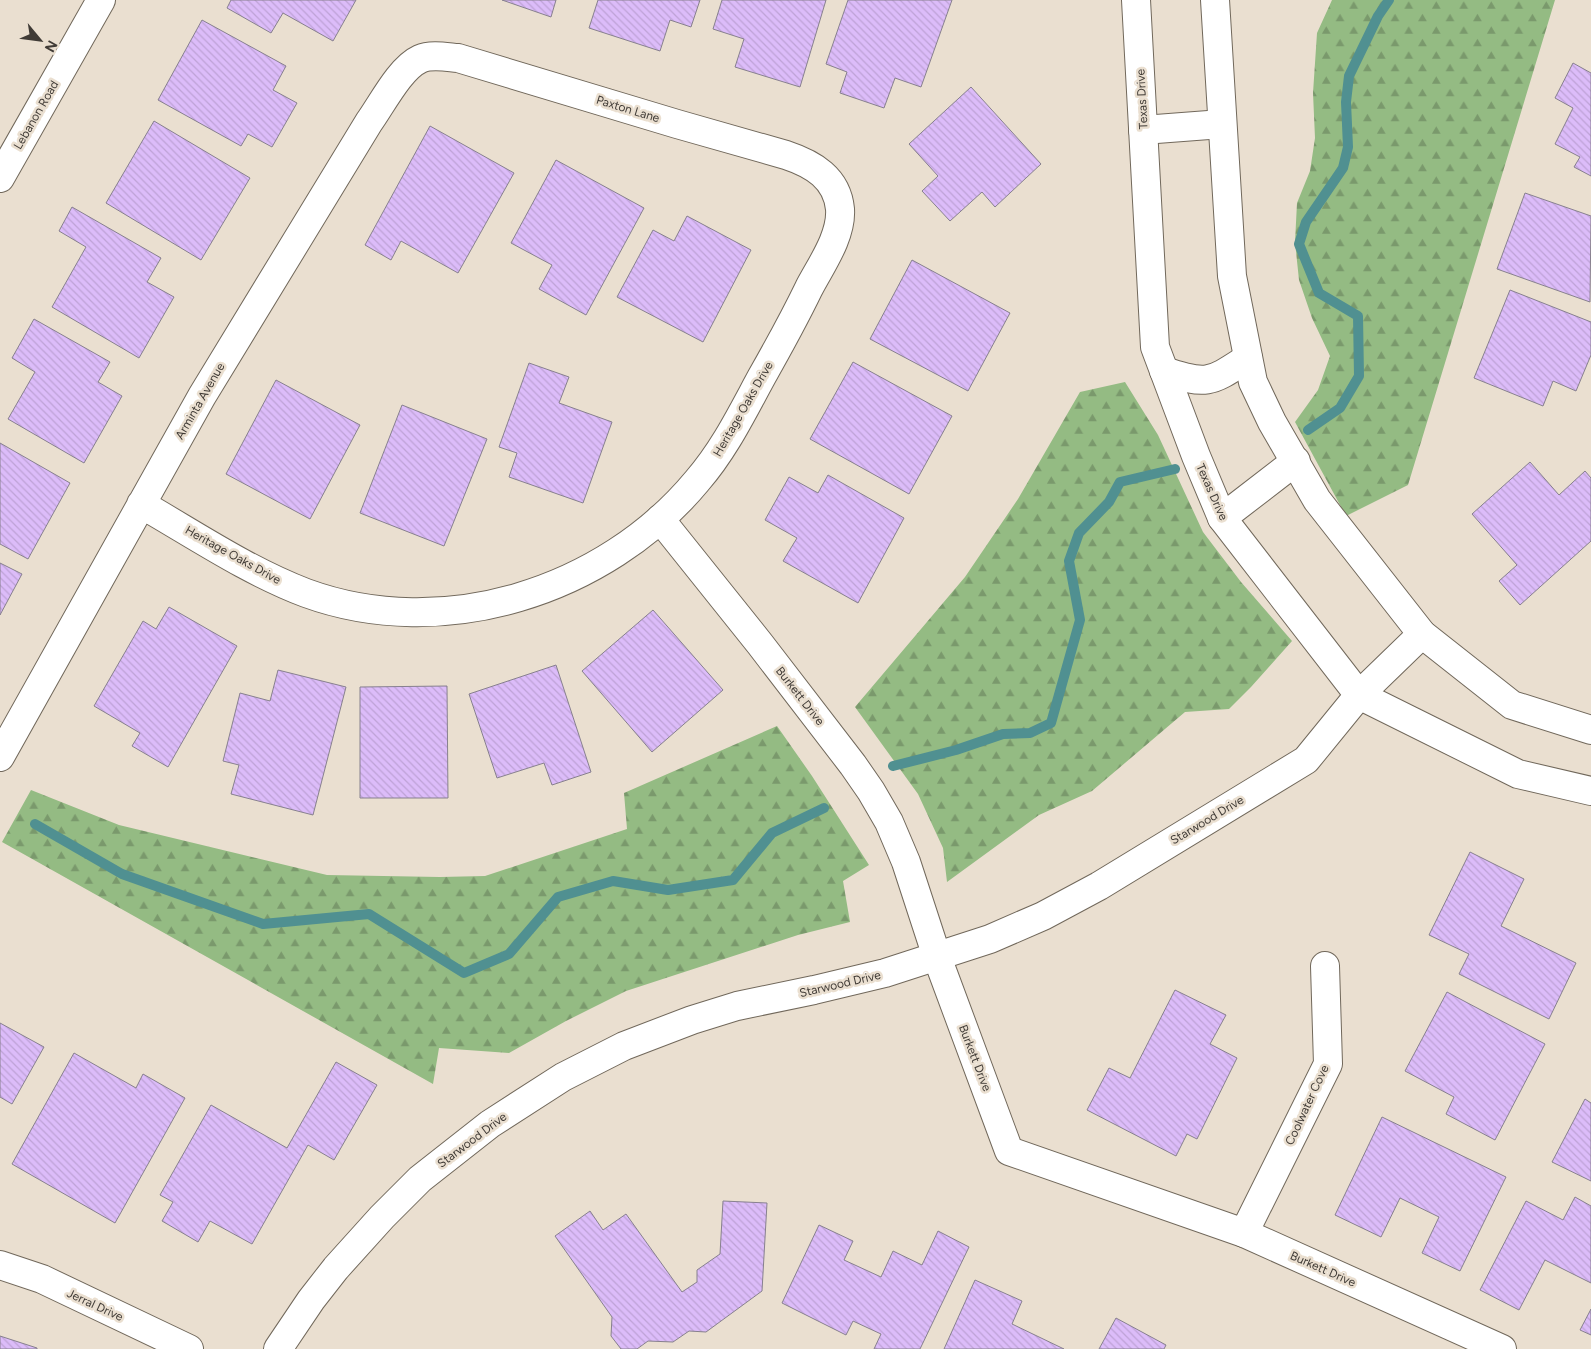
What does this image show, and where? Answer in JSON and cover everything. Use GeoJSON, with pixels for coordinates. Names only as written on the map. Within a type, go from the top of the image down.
{"type":"FeatureCollection","features":[{"type":"Feature","properties":{"kind":"street","name":"Lebanon Road"},"geometry":{"type":"LineString","coordinates":[[0,178],[101,0]]}},
{"type":"Feature","properties":{"kind":"street","name":"Texas Drive"},"geometry":{"type":"LineString","coordinates":[[1136,0],[1155,347],[1196,456],[1222,518],[1359,695],[1518,774],[1591,791]]}},
{"type":"Feature","properties":{"kind":"street"},"geometry":{"type":"LineString","coordinates":[[1215,0],[1232,276],[1252,382],[1272,422],[1317,500],[1422,634],[1512,705],[1591,730]]}},
{"type":"Feature","properties":{"kind":"street","name":"Paxton Lane"},"geometry":{"type":"LineString","coordinates":[[420,59],[436,56],[458,58],[493,67],[677,124],[802,160],[821,172],[829,180]]}},
{"type":"Feature","properties":{"kind":"street","name":"Arminta Avenue"},"geometry":{"type":"LineString","coordinates":[[0,758],[202,396],[369,122],[395,84],[408,68],[420,59]]}},
{"type":"Feature","properties":{"kind":"street"},"geometry":{"type":"LineString","coordinates":[[1143,130],[1222,124]]}},
{"type":"Feature","properties":{"kind":"street","name":"Heritage Oaks Drive"},"geometry":{"type":"LineString","coordinates":[[141,504],[265,575],[309,594],[357,606],[408,611],[437,611],[491,605],[539,591],[564,581],[602,561],[660,519],[696,482],[723,446],[785,336],[829,250],[839,223],[840,212],[838,198],[829,180]]}},
{"type":"Feature","properties":{"kind":"street"},"geometry":{"type":"LineString","coordinates":[[1164,371],[1188,380],[1217,378],[1248,358]]}},
{"type":"Feature","properties":{"kind":"street"},"geometry":{"type":"LineString","coordinates":[[1222,518],[1296,461]]}},
{"type":"Feature","properties":{"kind":"street","name":"Burkett Drive"},"geometry":{"type":"LineString","coordinates":[[660,519],[765,651],[871,791],[889,822],[906,862],[937,958],[1009,1151],[1244,1233],[1502,1349]]}},
{"type":"Feature","properties":{"kind":"street","name":"Starwood Drive"},"geometry":{"type":"LineString","coordinates":[[278,1349],[305,1308],[336,1268],[382,1217],[420,1179],[490,1124],[563,1077],[624,1046],[670,1028],[736,1006],[844,984],[937,958],[1043,916],[1099,886],[1306,760],[1359,695],[1422,634]]}},
{"type":"Feature","properties":{"kind":"street","name":"Coolwater Cove"},"geometry":{"type":"LineString","coordinates":[[1244,1233],[1328,1064],[1325,966]]}},
{"type":"Feature","properties":{"kind":"street","name":"Jerral Drive"},"geometry":{"type":"LineString","coordinates":[[0,1265],[42,1279],[189,1349]]}},
{"type":"Feature","properties":{"kind":"green space"},"geometry":{"type":"Polygon","coordinates":[[[1332,0],[1555,0],[1408,485],[1346,516],[1295,422],[1318,390],[1330,356],[1312,318],[1299,280],[1295,242],[1297,203],[1310,171],[1315,138],[1313,93],[1317,33],[1332,0]]]}},
{"type":"Feature","properties":{"kind":"green space"},"geometry":{"type":"Polygon","coordinates":[[[1125,382],[1158,435],[1203,532],[1241,582],[1292,641],[1229,709],[1185,712],[1092,791],[1039,815],[947,882],[943,848],[918,794],[855,707],[965,577],[1018,499],[1080,392],[1125,382]]]}},
{"type":"Feature","properties":{"kind":"green space"},"geometry":{"type":"Polygon","coordinates":[[[777,726],[812,776],[869,865],[843,881],[850,922],[798,935],[626,991],[566,1021],[509,1053],[439,1048],[433,1084],[2,842],[31,790],[119,825],[327,875],[485,876],[627,829],[624,793],[777,726]]]}},
{"type":"Feature","properties":{"kind":"building"},"geometry":{"type":"Polygon","coordinates":[[[231,0],[356,0],[333,41],[283,13],[271,33],[227,8],[231,0]]]}},
{"type":"Feature","properties":{"kind":"building"},"geometry":{"type":"Polygon","coordinates":[[[502,0],[556,0],[551,17],[502,0]]]}},
{"type":"Feature","properties":{"kind":"building"},"geometry":{"type":"Polygon","coordinates":[[[598,0],[700,0],[691,27],[670,20],[660,51],[589,28],[598,0]]]}},
{"type":"Feature","properties":{"kind":"building"},"geometry":{"type":"Polygon","coordinates":[[[722,0],[826,0],[800,87],[735,67],[744,39],[713,29],[722,0]]]}},
{"type":"Feature","properties":{"kind":"building"},"geometry":{"type":"Polygon","coordinates":[[[848,0],[952,0],[921,87],[895,78],[884,108],[840,93],[847,72],[826,64],[848,0]]]}},
{"type":"Feature","properties":{"kind":"building"},"geometry":{"type":"Polygon","coordinates":[[[202,20],[286,66],[273,90],[297,103],[272,147],[248,134],[241,146],[158,100],[202,20]]]}},
{"type":"Feature","properties":{"kind":"building"},"geometry":{"type":"Polygon","coordinates":[[[1573,63],[1591,73],[1591,176],[1574,167],[1580,157],[1555,144],[1573,108],[1555,98],[1573,63]]]}},
{"type":"Feature","properties":{"kind":"building"},"geometry":{"type":"Polygon","coordinates":[[[971,87],[1041,164],[995,207],[982,192],[950,221],[922,191],[938,176],[909,144],[971,87]]]}},
{"type":"Feature","properties":{"kind":"building"},"geometry":{"type":"Polygon","coordinates":[[[154,121],[250,178],[201,260],[106,203],[154,121]]]}},
{"type":"Feature","properties":{"kind":"building"},"geometry":{"type":"Polygon","coordinates":[[[430,126],[514,173],[458,273],[401,241],[391,260],[365,245],[430,126]]]}},
{"type":"Feature","properties":{"kind":"building"},"geometry":{"type":"Polygon","coordinates":[[[556,160],[644,208],[586,315],[539,289],[552,265],[511,243],[556,160]]]}},
{"type":"Feature","properties":{"kind":"building"},"geometry":{"type":"Polygon","coordinates":[[[1525,193],[1591,216],[1590,302],[1497,269],[1525,193]]]}},
{"type":"Feature","properties":{"kind":"building"},"geometry":{"type":"Polygon","coordinates":[[[72,207],[161,258],[147,282],[174,297],[139,358],[52,307],[86,247],[59,231],[72,207]]]}},
{"type":"Feature","properties":{"kind":"building"},"geometry":{"type":"Polygon","coordinates":[[[687,216],[751,250],[703,342],[617,297],[653,230],[674,241],[687,216]]]}},
{"type":"Feature","properties":{"kind":"building"},"geometry":{"type":"Polygon","coordinates":[[[912,260],[1010,313],[968,391],[870,339],[912,260]]]}},
{"type":"Feature","properties":{"kind":"building"},"geometry":{"type":"Polygon","coordinates":[[[1510,290],[1591,322],[1591,355],[1576,391],[1553,381],[1543,406],[1474,378],[1510,290]]]}},
{"type":"Feature","properties":{"kind":"building"},"geometry":{"type":"Polygon","coordinates":[[[34,319],[110,362],[98,382],[122,396],[84,463],[8,419],[35,372],[12,358],[34,319]]]}},
{"type":"Feature","properties":{"kind":"building"},"geometry":{"type":"Polygon","coordinates":[[[853,362],[952,416],[909,494],[810,439],[853,362]]]}},
{"type":"Feature","properties":{"kind":"building"},"geometry":{"type":"Polygon","coordinates":[[[529,363],[569,377],[559,403],[612,422],[583,503],[509,477],[517,453],[499,447],[529,363]]]}},
{"type":"Feature","properties":{"kind":"building"},"geometry":{"type":"Polygon","coordinates":[[[276,380],[360,425],[310,519],[226,474],[276,380]]]}},
{"type":"Feature","properties":{"kind":"building"},"geometry":{"type":"Polygon","coordinates":[[[402,405],[487,439],[444,546],[360,513],[402,405]]]}},
{"type":"Feature","properties":{"kind":"building"},"geometry":{"type":"Polygon","coordinates":[[[0,443],[70,483],[28,559],[0,544],[0,443]]]}},
{"type":"Feature","properties":{"kind":"building"},"geometry":{"type":"Polygon","coordinates":[[[1530,462],[1559,495],[1585,471],[1591,478],[1591,541],[1520,605],[1499,581],[1517,565],[1472,514],[1530,462]]]}},
{"type":"Feature","properties":{"kind":"building"},"geometry":{"type":"Polygon","coordinates":[[[828,475],[904,518],[858,603],[783,561],[797,538],[765,520],[789,477],[818,493],[828,475]]]}},
{"type":"Feature","properties":{"kind":"building"},"geometry":{"type":"Polygon","coordinates":[[[0,563],[22,574],[0,615],[0,563]]]}},
{"type":"Feature","properties":{"kind":"building"},"geometry":{"type":"Polygon","coordinates":[[[169,607],[237,646],[168,767],[132,746],[140,733],[94,706],[143,621],[156,629],[169,607]]]}},
{"type":"Feature","properties":{"kind":"building"},"geometry":{"type":"Polygon","coordinates":[[[653,610],[723,690],[652,752],[582,671],[653,610]]]}},
{"type":"Feature","properties":{"kind":"building"},"geometry":{"type":"Polygon","coordinates":[[[556,665],[591,772],[552,785],[544,763],[497,778],[469,694],[556,665]]]}},
{"type":"Feature","properties":{"kind":"building"},"geometry":{"type":"Polygon","coordinates":[[[278,670],[346,687],[313,815],[231,794],[239,765],[223,761],[240,693],[270,701],[278,670]]]}},
{"type":"Feature","properties":{"kind":"building"},"geometry":{"type":"Polygon","coordinates":[[[447,686],[448,798],[360,798],[360,687],[447,686]]]}},
{"type":"Feature","properties":{"kind":"building"},"geometry":{"type":"Polygon","coordinates":[[[1470,852],[1524,879],[1501,926],[1576,963],[1549,1019],[1459,974],[1469,954],[1429,935],[1470,852]]]}},
{"type":"Feature","properties":{"kind":"building"},"geometry":{"type":"Polygon","coordinates":[[[1175,990],[1226,1015],[1210,1044],[1237,1058],[1197,1139],[1187,1134],[1176,1156],[1087,1110],[1109,1068],[1130,1078],[1175,990]]]}},
{"type":"Feature","properties":{"kind":"building"},"geometry":{"type":"Polygon","coordinates":[[[1447,992],[1545,1044],[1495,1140],[1446,1114],[1454,1097],[1405,1071],[1447,992]]]}},
{"type":"Feature","properties":{"kind":"building"},"geometry":{"type":"Polygon","coordinates":[[[0,1023],[44,1047],[12,1104],[0,1097],[0,1023]]]}},
{"type":"Feature","properties":{"kind":"building"},"geometry":{"type":"Polygon","coordinates":[[[74,1053],[136,1088],[143,1074],[185,1098],[115,1223],[12,1164],[74,1053]]]}},
{"type":"Feature","properties":{"kind":"building"},"geometry":{"type":"Polygon","coordinates":[[[336,1062],[377,1085],[334,1160],[308,1145],[252,1244],[210,1221],[198,1242],[162,1221],[173,1202],[160,1195],[211,1105],[287,1148],[336,1062]]]}},
{"type":"Feature","properties":{"kind":"building"},"geometry":{"type":"Polygon","coordinates":[[[1585,1099],[1591,1103],[1591,1181],[1552,1162],[1585,1099]]]}},
{"type":"Feature","properties":{"kind":"building"},"geometry":{"type":"Polygon","coordinates":[[[1382,1117],[1506,1177],[1460,1271],[1422,1253],[1439,1217],[1400,1198],[1381,1237],[1335,1215],[1382,1117]]]}},
{"type":"Feature","properties":{"kind":"building"},"geometry":{"type":"Polygon","coordinates":[[[1575,1197],[1591,1206],[1591,1283],[1545,1260],[1519,1310],[1480,1290],[1526,1201],[1563,1220],[1575,1197]]]}},
{"type":"Feature","properties":{"kind":"building"},"geometry":{"type":"Polygon","coordinates":[[[723,1201],[767,1203],[762,1291],[706,1332],[689,1331],[673,1342],[648,1341],[637,1349],[621,1349],[611,1336],[612,1317],[555,1236],[590,1211],[603,1230],[626,1214],[682,1292],[697,1282],[697,1270],[720,1254],[723,1201]]]}},
{"type":"Feature","properties":{"kind":"building"},"geometry":{"type":"Polygon","coordinates":[[[819,1225],[853,1241],[844,1260],[881,1277],[893,1251],[922,1265],[938,1231],[969,1247],[920,1349],[874,1349],[881,1334],[853,1321],[846,1335],[782,1303],[819,1225]]]}},
{"type":"Feature","properties":{"kind":"building"},"geometry":{"type":"Polygon","coordinates":[[[975,1280],[1022,1301],[1012,1324],[1064,1349],[944,1349],[975,1280]]]}},
{"type":"Feature","properties":{"kind":"building"},"geometry":{"type":"Polygon","coordinates":[[[1591,1309],[1591,1335],[1580,1330],[1591,1309]]]}},
{"type":"Feature","properties":{"kind":"building"},"geometry":{"type":"Polygon","coordinates":[[[1116,1318],[1166,1345],[1164,1349],[1099,1349],[1116,1318]]]}},
{"type":"Feature","properties":{"kind":"building"},"geometry":{"type":"Polygon","coordinates":[[[0,1336],[37,1348],[37,1349],[0,1349],[0,1336]]]}},
{"type":"Feature","properties":{"kind":"waterway"},"geometry":{"type":"LineString","coordinates":[[1308,430],[1340,408],[1359,376],[1358,316],[1319,293],[1299,244],[1306,222],[1343,168],[1348,147],[1346,102],[1349,76],[1378,16],[1389,0]]}},
{"type":"Feature","properties":{"kind":"waterway"},"geometry":{"type":"LineString","coordinates":[[893,766],[956,750],[1003,734],[1030,733],[1051,723],[1080,620],[1069,561],[1079,533],[1109,502],[1120,482],[1175,469]]}},
{"type":"Feature","properties":{"kind":"waterway"},"geometry":{"type":"LineString","coordinates":[[35,824],[122,874],[263,924],[369,914],[464,973],[509,954],[558,897],[613,881],[668,890],[733,880],[772,833],[824,808]]}}]}
